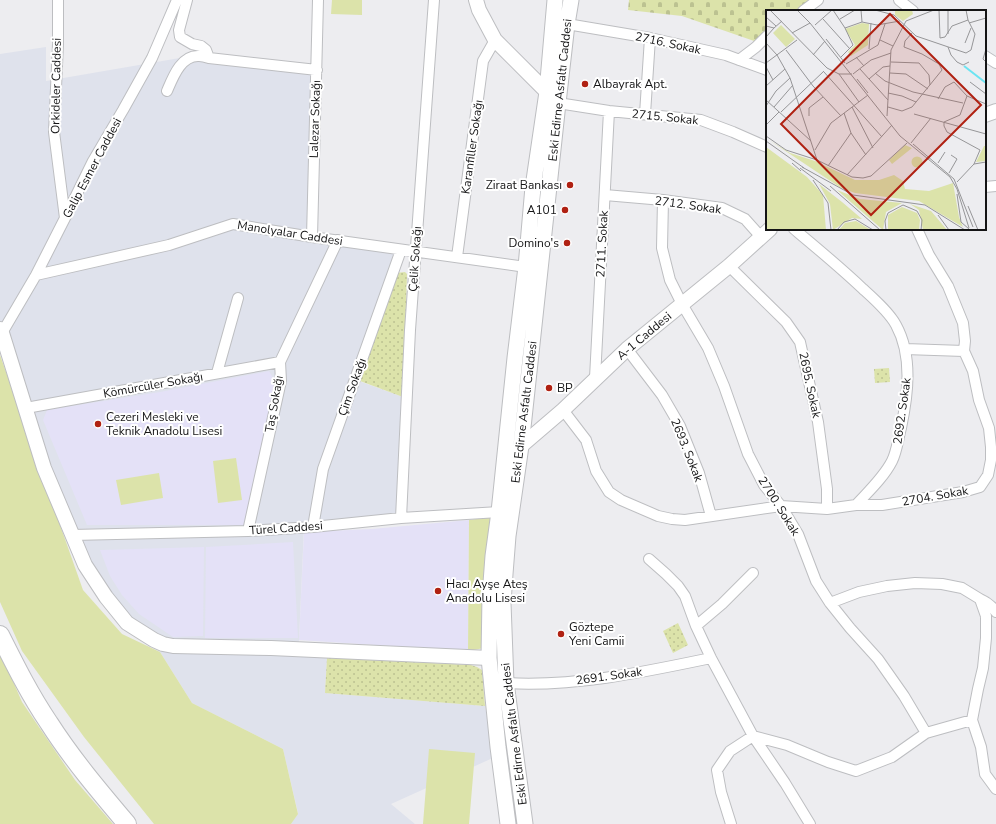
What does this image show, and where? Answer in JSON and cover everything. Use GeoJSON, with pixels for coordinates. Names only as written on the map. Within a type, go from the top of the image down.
{"type":"FeatureCollection","features":[{"type":"Feature","properties":{"kind":"highway"},"geometry":{"type":"LineString","coordinates":[[0,635],[30,692],[49,724],[97,788],[128,824]]}},
{"type":"Feature","properties":{"kind":"main road","name":"Eski Edirne Asfaltı Caddesi"},"geometry":{"type":"LineString","coordinates":[[525,824],[506,683],[503,603],[504,574],[514,444],[515,358],[526,267],[533,187],[547,92],[555,0]]}},
{"type":"Feature","properties":{"kind":"main road","name":"Eski Edirne Asfaltı Caddesi"},"geometry":{"type":"LineString","coordinates":[[508,824],[489,658],[490,596],[493,556],[499,512],[514,444],[571,0]]}},
{"type":"Feature","properties":{"kind":"main road"},"geometry":{"type":"LineString","coordinates":[[547,92],[558,103]]}},
{"type":"Feature","properties":{"kind":"street","name":"Orkideler Caddesi"},"geometry":{"type":"LineString","coordinates":[[58,0],[58,44],[54,132],[65,218]]}},
{"type":"Feature","properties":{"kind":"street","name":"Galip Esmer Caddesi"},"geometry":{"type":"LineString","coordinates":[[1,331],[36,275],[93,161],[152,58],[177,0]]}},
{"type":"Feature","properties":{"kind":"street"},"geometry":{"type":"LineString","coordinates":[[187,0],[179,30],[180,37],[192,44],[201,46],[206,50],[209,58]]}},
{"type":"Feature","properties":{"kind":"street","name":"Lalezar Sokağı"},"geometry":{"type":"LineString","coordinates":[[312,238],[318,0]]}},
{"type":"Feature","properties":{"kind":"street","name":"Çelik Sokağı"},"geometry":{"type":"LineString","coordinates":[[401,518],[410,330],[434,0]]}},
{"type":"Feature","properties":{"kind":"street"},"geometry":{"type":"LineString","coordinates":[[476,0],[479,10],[495,40],[547,92]]}},
{"type":"Feature","properties":{"kind":"street"},"geometry":{"type":"LineString","coordinates":[[804,10],[818,0]]}},
{"type":"Feature","properties":{"kind":"street"},"geometry":{"type":"LineString","coordinates":[[899,0],[912,10]]}},
{"type":"Feature","properties":{"kind":"street","name":"2716. Sokak"},"geometry":{"type":"LineString","coordinates":[[567,24],[650,38],[726,55],[766,70]]}},
{"type":"Feature","properties":{"kind":"street"},"geometry":{"type":"LineString","coordinates":[[739,60],[766,37]]}},
{"type":"Feature","properties":{"kind":"street"},"geometry":{"type":"LineString","coordinates":[[645,114],[650,38]]}},
{"type":"Feature","properties":{"kind":"street","name":"Karanfiller Sokağı"},"geometry":{"type":"LineString","coordinates":[[457,257],[483,61],[495,40]]}},
{"type":"Feature","properties":{"kind":"street"},"geometry":{"type":"LineString","coordinates":[[167,91],[179,67],[188,58],[199,56],[317,70]]}},
{"type":"Feature","properties":{"kind":"street"},"geometry":{"type":"LineString","coordinates":[[986,57],[996,63]]}},
{"type":"Feature","properties":{"kind":"street","name":"2715. Sokak"},"geometry":{"type":"LineString","coordinates":[[558,103],[701,120],[734,132],[766,147]]}},
{"type":"Feature","properties":{"kind":"street","name":"2711. Sokak"},"geometry":{"type":"LineString","coordinates":[[595,378],[609,110]]}},
{"type":"Feature","properties":{"kind":"street"},"geometry":{"type":"LineString","coordinates":[[986,115],[996,111]]}},
{"type":"Feature","properties":{"kind":"street"},"geometry":{"type":"LineString","coordinates":[[986,187],[996,186]]}},
{"type":"Feature","properties":{"kind":"street","name":"2712. Sokak"},"geometry":{"type":"LineString","coordinates":[[605,195],[663,200],[722,208],[745,219],[766,233]]}},
{"type":"Feature","properties":{"kind":"street","name":"2700. Sokak"},"geometry":{"type":"LineString","coordinates":[[663,200],[662,248],[670,280],[682,304],[708,348],[724,386],[748,454],[764,485],[781,506],[798,534],[816,581],[830,603],[878,659],[904,696],[926,733]]}},
{"type":"Feature","properties":{"kind":"street","name":"Manolyalar Caddesi"},"geometry":{"type":"LineString","coordinates":[[36,275],[169,245],[233,224],[312,238],[338,240],[526,267]]}},
{"type":"Feature","properties":{"kind":"street","name":"2692. Sokak"},"geometry":{"type":"LineString","coordinates":[[795,230],[837,265],[883,308],[895,324],[905,349],[907,389],[896,452],[892,462],[883,475],[856,505]]}},
{"type":"Feature","properties":{"kind":"street","name":"2704. Sokak"},"geometry":{"type":"LineString","coordinates":[[781,506],[827,509],[856,505],[882,505],[963,492],[980,487],[988,475],[991,460],[989,428],[979,400],[973,371],[964,351],[965,341],[963,324],[948,286],[928,255],[917,230]]}},
{"type":"Feature","properties":{"kind":"street","name":"A-1 Caddesi"},"geometry":{"type":"LineString","coordinates":[[514,444],[563,410],[627,349],[729,266],[766,233]]}},
{"type":"Feature","properties":{"kind":"street","name":"Taş Sokağı"},"geometry":{"type":"LineString","coordinates":[[248,531],[280,381],[280,362],[338,240]]}},
{"type":"Feature","properties":{"kind":"street","name":"Çim Sokağı"},"geometry":{"type":"LineString","coordinates":[[313,527],[323,469],[401,250]]}},
{"type":"Feature","properties":{"kind":"street","name":"2695. Sokak"},"geometry":{"type":"LineString","coordinates":[[729,266],[786,322],[800,342],[818,422],[827,489],[827,509]]}},
{"type":"Feature","properties":{"kind":"street"},"geometry":{"type":"LineString","coordinates":[[217,373],[238,298]]}},
{"type":"Feature","properties":{"kind":"street"},"geometry":{"type":"LineString","coordinates":[[1,331],[44,468],[72,535],[85,565],[116,611],[127,623],[145,635],[163,644],[173,646],[271,648],[489,658]]}},
{"type":"Feature","properties":{"kind":"street","name":"2693. Sokak"},"geometry":{"type":"LineString","coordinates":[[627,349],[662,395],[680,426],[699,474],[711,516]]}},
{"type":"Feature","properties":{"kind":"street"},"geometry":{"type":"LineString","coordinates":[[905,349],[964,351]]}},
{"type":"Feature","properties":{"kind":"street","name":"Kömürcüler Sokağı"},"geometry":{"type":"LineString","coordinates":[[26,408],[280,362]]}},
{"type":"Feature","properties":{"kind":"street"},"geometry":{"type":"LineString","coordinates":[[563,410],[586,440],[596,471],[610,492],[621,500],[658,516],[685,520],[781,506]]}},
{"type":"Feature","properties":{"kind":"street","name":"Türel Caddesi"},"geometry":{"type":"LineString","coordinates":[[72,535],[248,531],[313,527],[401,518],[499,512]]}},
{"type":"Feature","properties":{"kind":"street"},"geometry":{"type":"LineString","coordinates":[[650,559],[678,586],[685,596],[696,626],[711,658],[753,736],[785,783],[810,824]]}},
{"type":"Feature","properties":{"kind":"street"},"geometry":{"type":"LineString","coordinates":[[696,626],[722,604],[753,573]]}},
{"type":"Feature","properties":{"kind":"street"},"geometry":{"type":"LineString","coordinates":[[830,603],[859,592],[887,586],[914,583],[942,584],[962,588],[986,601],[996,612]]}},
{"type":"Feature","properties":{"kind":"street"},"geometry":{"type":"LineString","coordinates":[[980,599],[986,616],[986,638],[983,668],[972,720],[981,747],[985,774],[996,789]]}},
{"type":"Feature","properties":{"kind":"street","name":"2691. Sokak"},"geometry":{"type":"LineString","coordinates":[[506,683],[555,683],[614,676],[651,671],[711,658]]}},
{"type":"Feature","properties":{"kind":"street"},"geometry":{"type":"LineString","coordinates":[[731,824],[721,792],[717,770],[730,751],[753,736],[787,746],[856,771],[892,757],[926,733],[972,720]]}},
{"type":"Feature","properties":{"kind":"shaded area"},"geometry":{"type":"Polygon","coordinates":[[[46,47],[46,81],[203,54],[318,71],[314,236],[403,251],[356,380],[403,397],[399,517],[304,526],[299,640],[296,654],[327,658],[325,693],[485,706],[495,757],[391,804],[415,824],[291,824],[298,813],[283,749],[192,703],[160,652],[154,649],[127,623],[85,565],[0,327],[0,54],[46,47]]]}},
{"type":"Feature","properties":{"kind":"shaded area"},"geometry":{"type":"Polygon","coordinates":[[[269,371],[275,381],[247,525],[87,525],[43,420],[47,410],[160,392],[269,371]]]}},
{"type":"Feature","properties":{"kind":"shaded area"},"geometry":{"type":"Polygon","coordinates":[[[469,520],[468,651],[299,640],[304,532],[372,529],[469,520]]]}},
{"type":"Feature","properties":{"kind":"shaded area"},"geometry":{"type":"Polygon","coordinates":[[[293,542],[298,638],[205,638],[206,547],[293,542]]]}},
{"type":"Feature","properties":{"kind":"shaded area"},"geometry":{"type":"Polygon","coordinates":[[[204,547],[203,636],[173,637],[139,614],[122,595],[110,576],[100,550],[204,547]]]}},
{"type":"Feature","properties":{"kind":"green space"},"geometry":{"type":"Polygon","coordinates":[[[332,0],[362,0],[362,15],[331,14],[332,0]]]}},
{"type":"Feature","properties":{"kind":"green space"},"geometry":{"type":"Polygon","coordinates":[[[629,0],[813,0],[799,10],[766,10],[766,35],[757,42],[682,16],[628,10],[629,0]]]}},
{"type":"Feature","properties":{"kind":"green space"},"geometry":{"type":"Polygon","coordinates":[[[405,272],[407,274],[403,397],[360,381],[396,273],[405,272]]]}},
{"type":"Feature","properties":{"kind":"green space"},"geometry":{"type":"Polygon","coordinates":[[[0,355],[83,590],[122,634],[160,652],[192,703],[283,749],[298,814],[291,824],[154,824],[84,737],[22,651],[0,602],[0,355]]]}},
{"type":"Feature","properties":{"kind":"green space"},"geometry":{"type":"Polygon","coordinates":[[[889,368],[890,382],[875,383],[874,369],[889,368]]]}},
{"type":"Feature","properties":{"kind":"green space"},"geometry":{"type":"Polygon","coordinates":[[[236,458],[242,500],[218,503],[213,461],[236,458]]]}},
{"type":"Feature","properties":{"kind":"green space"},"geometry":{"type":"Polygon","coordinates":[[[159,473],[163,498],[121,505],[116,480],[159,473]]]}},
{"type":"Feature","properties":{"kind":"green space"},"geometry":{"type":"Polygon","coordinates":[[[491,517],[484,648],[468,651],[469,520],[491,517]]]}},
{"type":"Feature","properties":{"kind":"green space"},"geometry":{"type":"Polygon","coordinates":[[[678,623],[688,645],[673,653],[663,631],[678,623]]]}},
{"type":"Feature","properties":{"kind":"green space"},"geometry":{"type":"Polygon","coordinates":[[[0,651],[22,702],[75,780],[113,824],[0,824],[0,651]]]}},
{"type":"Feature","properties":{"kind":"green space"},"geometry":{"type":"Polygon","coordinates":[[[327,658],[471,665],[482,670],[485,706],[325,693],[327,658]]]}},
{"type":"Feature","properties":{"kind":"green space"},"geometry":{"type":"Polygon","coordinates":[[[429,749],[475,753],[469,824],[423,824],[429,749]]]}},
{"type":"Feature","properties":{"kind":"place","name":"Albayrak Apt."},"geometry":{"type":"Point","coordinates":[585,84]}},
{"type":"Feature","properties":{"kind":"place","name":"Ziraat Bankası"},"geometry":{"type":"Point","coordinates":[570,185]}},
{"type":"Feature","properties":{"kind":"place","name":"A101"},"geometry":{"type":"Point","coordinates":[565,210]}},
{"type":"Feature","properties":{"kind":"place","name":"Domino's"},"geometry":{"type":"Point","coordinates":[567,243]}},
{"type":"Feature","properties":{"kind":"place","name":"BP"},"geometry":{"type":"Point","coordinates":[549,388]}},
{"type":"Feature","properties":{"kind":"place","name":"Cezeri Mesleki ve Teknik Anadolu Lisesi"},"geometry":{"type":"Point","coordinates":[98,424]}},
{"type":"Feature","properties":{"kind":"place","name":"Hacı Ayşe Ateş Anadolu Lisesi"},"geometry":{"type":"Point","coordinates":[438,591]}},
{"type":"Feature","properties":{"kind":"place","name":"Göztepe Yeni Camii"},"geometry":{"type":"Point","coordinates":[561,634]}}]}
